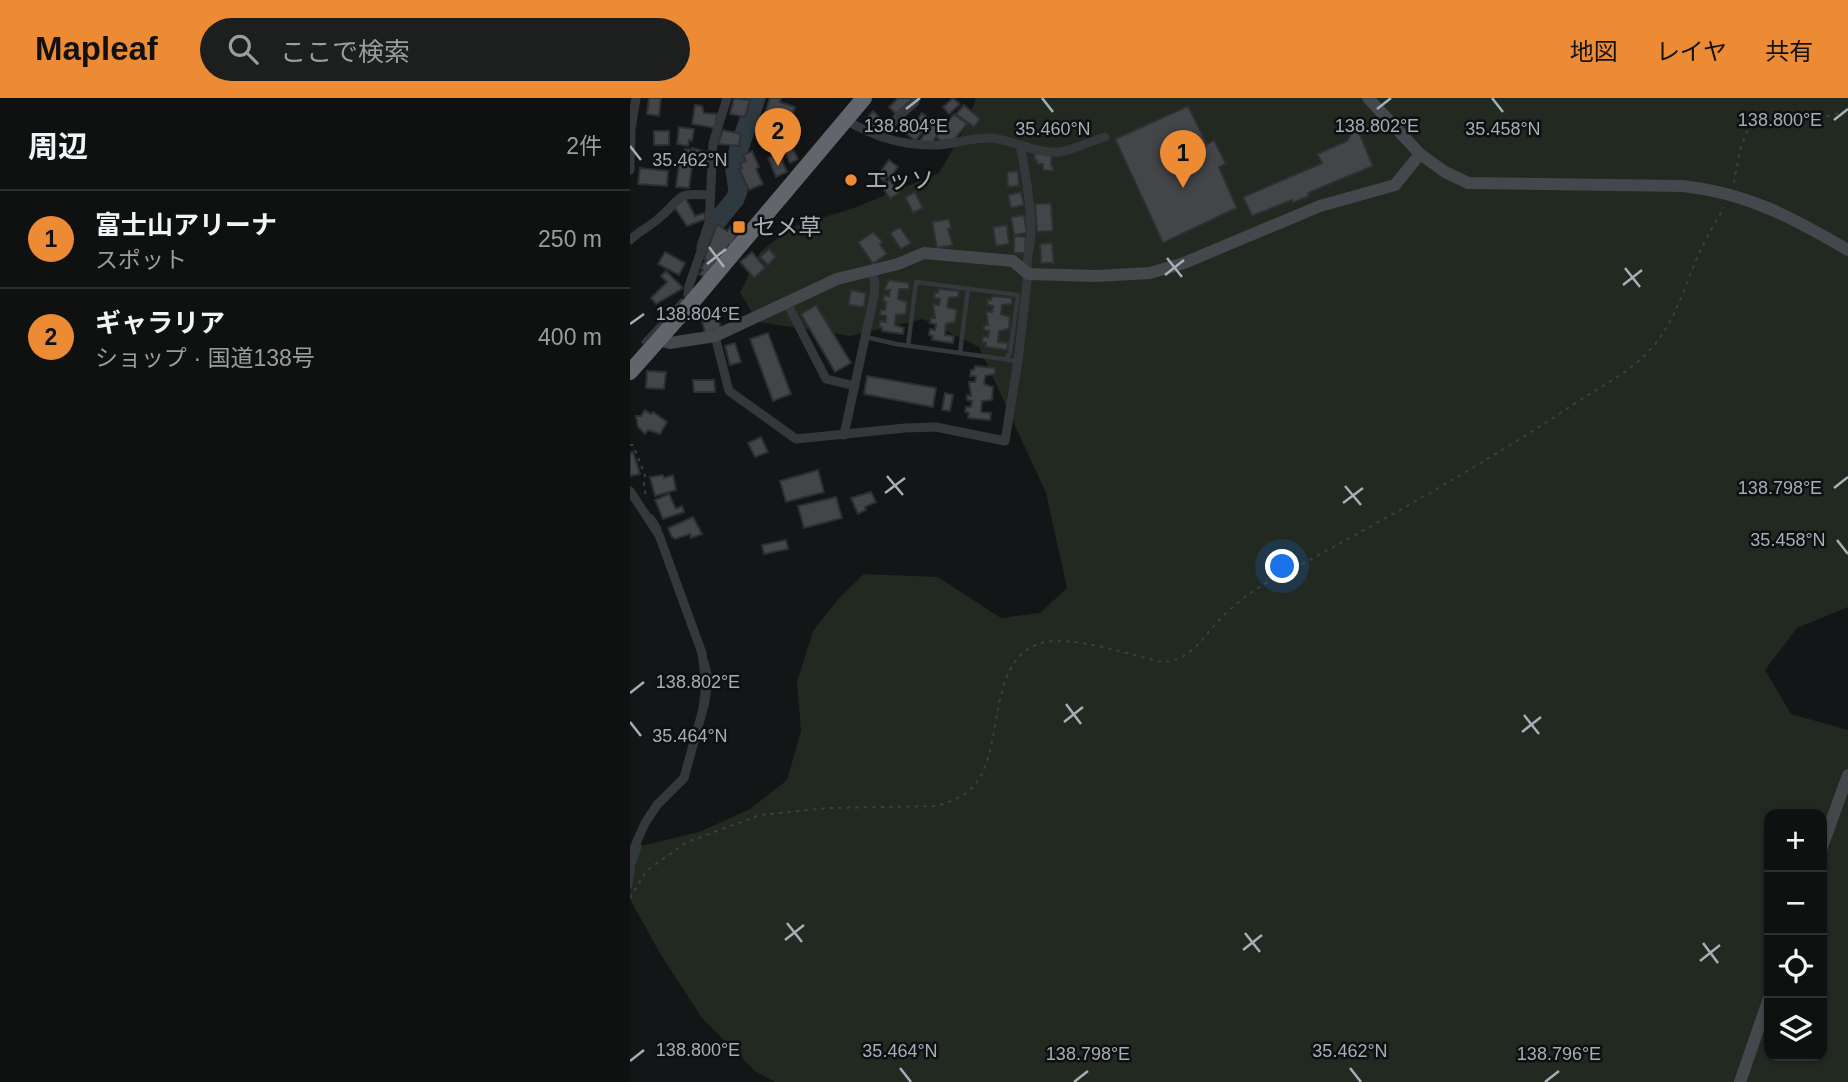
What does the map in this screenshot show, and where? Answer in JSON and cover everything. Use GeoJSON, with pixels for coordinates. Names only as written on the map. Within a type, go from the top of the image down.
{"type":"FeatureCollection","features":[{"type":"Feature","properties":{"kind":"highway"},"geometry":{"type":"LineString","coordinates":[[630,372],[694,301],[864,98]]}},
{"type":"Feature","properties":{"kind":"street"},"geometry":{"type":"LineString","coordinates":[[630,170],[630,129],[636,98]]}},
{"type":"Feature","properties":{"kind":"street"},"geometry":{"type":"LineString","coordinates":[[694,301],[688,295],[689,286],[709,228],[713,144],[727,98]]}},
{"type":"Feature","properties":{"kind":"street"},"geometry":{"type":"LineString","coordinates":[[1375,100],[1420,153],[1445,172],[1468,183],[1684,186],[1734,194],[1788,215],[1848,250]]}},
{"type":"Feature","properties":{"kind":"street"},"geometry":{"type":"LineString","coordinates":[[882,137],[895,120],[915,102]]}},
{"type":"Feature","properties":{"kind":"street"},"geometry":{"type":"LineString","coordinates":[[846,120],[864,131],[910,144],[939,145],[988,138],[1059,152],[1105,137]]}},
{"type":"Feature","properties":{"kind":"street"},"geometry":{"type":"LineString","coordinates":[[715,336],[729,391],[796,439],[936,427],[1005,441],[1018,361],[1028,274],[1026,262],[1031,237],[1029,199],[1020,145]]}},
{"type":"Feature","properties":{"kind":"street"},"geometry":{"type":"LineString","coordinates":[[659,340],[670,343],[715,336],[836,279],[923,253],[1013,261],[1028,274],[1125,276],[1150,273],[1184,263],[1320,206],[1395,184],[1420,153]]}},
{"type":"Feature","properties":{"kind":"street"},"geometry":{"type":"LineString","coordinates":[[630,240],[663,215],[676,199],[687,194],[710,195]]}},
{"type":"Feature","properties":{"kind":"street"},"geometry":{"type":"LineString","coordinates":[[844,435],[874,296],[872,270]]}},
{"type":"Feature","properties":{"kind":"street"},"geometry":{"type":"LineString","coordinates":[[787,303],[826,379],[855,386]]}},
{"type":"Feature","properties":{"kind":"street"},"geometry":{"type":"LineString","coordinates":[[630,491],[659,535],[702,653],[706,684],[703,709],[684,778],[657,805],[645,823],[632,853],[630,868]]}},
{"type":"Feature","properties":{"kind":"street"},"geometry":{"type":"LineString","coordinates":[[1827,833],[1848,775]]}},
{"type":"Feature","properties":{"kind":"street"},"geometry":{"type":"LineString","coordinates":[[1740,1082],[1764,1012]]}},
{"type":"Feature","properties":{"kind":"lane"},"geometry":{"type":"LineString","coordinates":[[908,346],[916,282],[1018,295],[1010,353],[1006,359]]}},
{"type":"Feature","properties":{"kind":"lane"},"geometry":{"type":"LineString","coordinates":[[960,353],[968,289]]}},
{"type":"Feature","properties":{"kind":"lane"},"geometry":{"type":"LineString","coordinates":[[866,337],[908,346],[1018,361]]}},
{"type":"Feature","properties":{"kind":"path"},"geometry":{"type":"LineString","coordinates":[[630,898],[646,871],[687,842],[760,815],[828,808],[937,806],[953,801],[974,786],[984,768],[1003,687],[1014,661],[1045,642],[1083,643],[1162,662],[1172,662],[1185,657],[1225,614],[1259,588],[1538,429],[1617,378],[1662,337],[1679,306],[1698,256],[1734,194],[1740,150],[1753,115],[1820,118],[1848,111]]}},
{"type":"Feature","properties":{"kind":"path"},"geometry":{"type":"LineString","coordinates":[[630,445],[633,445],[645,475],[649,517]]}},
{"type":"Feature","properties":{"kind":"shaded area"},"geometry":{"type":"Polygon","coordinates":[[[976,98],[1848,98],[1848,607],[1797,628],[1765,670],[1791,714],[1848,730],[1848,1082],[775,1082],[755,1071],[702,1018],[659,952],[630,899],[630,861],[641,846],[699,832],[750,809],[787,780],[801,731],[797,682],[813,631],[839,598],[864,574],[938,577],[1001,618],[1040,613],[1067,588],[1046,493],[979,347],[923,319],[850,336],[758,322],[740,293],[760,252],[792,227],[854,208],[939,173],[966,126],[976,98]]]}},
{"type":"Feature","properties":{"kind":"building"},"geometry":{"type":"Polygon","coordinates":[[[649,98],[661,98],[659,116],[647,114],[649,98]]]}},
{"type":"Feature","properties":{"kind":"building"},"geometry":{"type":"Polygon","coordinates":[[[734,98],[750,100],[745,117],[730,114],[734,98]]]}},
{"type":"Feature","properties":{"kind":"building"},"geometry":{"type":"Polygon","coordinates":[[[770,98],[781,98],[780,102],[795,107],[784,141],[758,132],[770,98]]]}},
{"type":"Feature","properties":{"kind":"building"},"geometry":{"type":"Polygon","coordinates":[[[898,98],[913,98],[896,114],[889,107],[898,98]]]}},
{"type":"Feature","properties":{"kind":"building"},"geometry":{"type":"Polygon","coordinates":[[[953,98],[960,104],[949,114],[943,107],[953,98]]]}},
{"type":"Feature","properties":{"kind":"building"},"geometry":{"type":"Polygon","coordinates":[[[695,105],[702,106],[704,113],[717,114],[715,128],[692,124],[695,105]]]}},
{"type":"Feature","properties":{"kind":"building"},"geometry":{"type":"Polygon","coordinates":[[[964,105],[980,119],[974,127],[956,114],[964,105]]]}},
{"type":"Feature","properties":{"kind":"building"},"geometry":{"type":"Polygon","coordinates":[[[1188,106],[1207,144],[1214,140],[1226,164],[1219,167],[1237,208],[1163,243],[1115,139],[1188,106]]]}},
{"type":"Feature","properties":{"kind":"building"},"geometry":{"type":"Polygon","coordinates":[[[873,111],[883,121],[875,130],[865,120],[873,111]]]}},
{"type":"Feature","properties":{"kind":"building"},"geometry":{"type":"Polygon","coordinates":[[[922,113],[932,121],[915,141],[904,131],[914,118],[917,120],[922,113]]]}},
{"type":"Feature","properties":{"kind":"building"},"geometry":{"type":"Polygon","coordinates":[[[954,114],[967,124],[954,140],[941,141],[936,137],[954,114]]]}},
{"type":"Feature","properties":{"kind":"building"},"geometry":{"type":"Polygon","coordinates":[[[932,123],[940,129],[933,142],[919,142],[932,123]]]}},
{"type":"Feature","properties":{"kind":"building"},"geometry":{"type":"Polygon","coordinates":[[[1356,125],[1373,166],[1308,193],[1309,196],[1293,203],[1292,200],[1252,216],[1243,197],[1322,163],[1317,154],[1347,141],[1356,125]]]}},
{"type":"Feature","properties":{"kind":"building"},"geometry":{"type":"Polygon","coordinates":[[[679,127],[694,129],[692,141],[689,140],[688,146],[677,144],[679,127]]]}},
{"type":"Feature","properties":{"kind":"building"},"geometry":{"type":"Polygon","coordinates":[[[723,130],[741,134],[739,146],[718,144],[723,130]]]}},
{"type":"Feature","properties":{"kind":"building"},"geometry":{"type":"Polygon","coordinates":[[[654,131],[669,131],[669,145],[654,145],[654,131]]]}},
{"type":"Feature","properties":{"kind":"building"},"geometry":{"type":"Polygon","coordinates":[[[789,140],[798,159],[790,163],[781,144],[789,140]]]}},
{"type":"Feature","properties":{"kind":"building"},"geometry":{"type":"Polygon","coordinates":[[[685,149],[710,153],[709,163],[683,160],[685,149]]]}},
{"type":"Feature","properties":{"kind":"building"},"geometry":{"type":"Polygon","coordinates":[[[752,151],[763,184],[749,190],[739,169],[742,168],[740,163],[746,161],[743,155],[752,151]]]}},
{"type":"Feature","properties":{"kind":"building"},"geometry":{"type":"Polygon","coordinates":[[[1035,152],[1052,153],[1053,171],[1043,170],[1043,164],[1037,164],[1037,160],[1034,160],[1035,152]]]}},
{"type":"Feature","properties":{"kind":"building"},"geometry":{"type":"Polygon","coordinates":[[[779,153],[787,172],[776,177],[768,158],[779,153]]]}},
{"type":"Feature","properties":{"kind":"building"},"geometry":{"type":"Polygon","coordinates":[[[889,160],[898,167],[890,178],[887,176],[884,181],[877,176],[889,160]]]}},
{"type":"Feature","properties":{"kind":"building"},"geometry":{"type":"Polygon","coordinates":[[[679,164],[692,166],[689,188],[676,187],[679,164]]]}},
{"type":"Feature","properties":{"kind":"building"},"geometry":{"type":"Polygon","coordinates":[[[640,168],[668,171],[667,186],[638,184],[640,168]]]}},
{"type":"Feature","properties":{"kind":"building"},"geometry":{"type":"Polygon","coordinates":[[[1018,171],[1019,186],[1008,187],[1007,172],[1018,171]]]}},
{"type":"Feature","properties":{"kind":"building"},"geometry":{"type":"Polygon","coordinates":[[[890,180],[899,193],[890,199],[881,185],[890,180]]]}},
{"type":"Feature","properties":{"kind":"building"},"geometry":{"type":"Polygon","coordinates":[[[915,192],[923,208],[913,213],[905,197],[915,192]]]}},
{"type":"Feature","properties":{"kind":"building"},"geometry":{"type":"Polygon","coordinates":[[[1021,192],[1024,205],[1011,208],[1008,195],[1021,192]]]}},
{"type":"Feature","properties":{"kind":"building"},"geometry":{"type":"Polygon","coordinates":[[[685,197],[695,216],[704,213],[706,219],[687,226],[673,205],[685,197]]]}},
{"type":"Feature","properties":{"kind":"building"},"geometry":{"type":"Polygon","coordinates":[[[1051,203],[1053,231],[1037,232],[1035,204],[1051,203]]]}},
{"type":"Feature","properties":{"kind":"building"},"geometry":{"type":"Polygon","coordinates":[[[1024,215],[1027,233],[1014,235],[1011,217],[1024,215]]]}},
{"type":"Feature","properties":{"kind":"building"},"geometry":{"type":"Polygon","coordinates":[[[949,219],[951,228],[948,229],[953,245],[937,248],[932,222],[949,219]]]}},
{"type":"Feature","properties":{"kind":"building"},"geometry":{"type":"Polygon","coordinates":[[[717,224],[727,231],[733,224],[740,230],[704,277],[699,274],[703,270],[701,268],[717,224]]]}},
{"type":"Feature","properties":{"kind":"building"},"geometry":{"type":"Polygon","coordinates":[[[1007,225],[1009,244],[996,246],[993,227],[1007,225]]]}},
{"type":"Feature","properties":{"kind":"building"},"geometry":{"type":"Polygon","coordinates":[[[900,227],[911,243],[901,249],[890,233],[900,227]]]}},
{"type":"Feature","properties":{"kind":"building"},"geometry":{"type":"Polygon","coordinates":[[[873,232],[883,242],[880,244],[887,254],[873,264],[858,242],[873,232]]]}},
{"type":"Feature","properties":{"kind":"building"},"geometry":{"type":"Polygon","coordinates":[[[1014,236],[1026,237],[1025,253],[1014,253],[1014,236]]]}},
{"type":"Feature","properties":{"kind":"building"},"geometry":{"type":"Polygon","coordinates":[[[1052,243],[1054,263],[1041,263],[1040,244],[1052,243]]]}},
{"type":"Feature","properties":{"kind":"building"},"geometry":{"type":"Polygon","coordinates":[[[769,249],[776,257],[768,265],[760,257],[769,249]]]}},
{"type":"Feature","properties":{"kind":"building"},"geometry":{"type":"Polygon","coordinates":[[[665,252],[685,263],[679,275],[658,264],[665,252]]]}},
{"type":"Feature","properties":{"kind":"building"},"geometry":{"type":"Polygon","coordinates":[[[752,252],[765,268],[754,278],[740,262],[752,252]]]}},
{"type":"Feature","properties":{"kind":"building"},"geometry":{"type":"Polygon","coordinates":[[[666,271],[683,288],[656,304],[651,298],[667,282],[661,276],[666,271]]]}},
{"type":"Feature","properties":{"kind":"building"},"geometry":{"type":"Polygon","coordinates":[[[889,280],[909,283],[909,289],[899,289],[898,299],[907,302],[906,314],[896,315],[895,325],[904,328],[903,334],[882,331],[882,327],[879,327],[880,321],[886,322],[886,316],[880,315],[881,310],[885,310],[884,295],[889,296],[890,290],[884,290],[889,280]]]}},
{"type":"Feature","properties":{"kind":"building"},"geometry":{"type":"Polygon","coordinates":[[[939,289],[959,291],[958,297],[949,298],[947,307],[957,310],[955,322],[946,324],[945,335],[954,336],[953,343],[932,340],[933,336],[929,335],[930,329],[935,330],[936,324],[930,323],[931,318],[935,318],[933,304],[939,305],[940,299],[934,298],[939,289]]]}},
{"type":"Feature","properties":{"kind":"building"},"geometry":{"type":"Polygon","coordinates":[[[851,290],[866,293],[864,307],[848,305],[851,290]]]}},
{"type":"Feature","properties":{"kind":"building"},"geometry":{"type":"Polygon","coordinates":[[[992,296],[1012,298],[1012,304],[1002,305],[1001,314],[1010,317],[1009,329],[999,331],[998,342],[1008,343],[1007,350],[985,347],[986,343],[982,342],[983,336],[988,337],[989,331],[984,330],[984,325],[988,325],[986,311],[992,312],[993,306],[987,305],[992,296]]]}},
{"type":"Feature","properties":{"kind":"building"},"geometry":{"type":"Polygon","coordinates":[[[816,305],[851,363],[835,372],[801,314],[816,305]]]}},
{"type":"Feature","properties":{"kind":"building"},"geometry":{"type":"Polygon","coordinates":[[[717,313],[721,329],[705,333],[701,318],[717,313]]]}},
{"type":"Feature","properties":{"kind":"building"},"geometry":{"type":"Polygon","coordinates":[[[768,333],[791,394],[773,401],[750,339],[768,333]]]}},
{"type":"Feature","properties":{"kind":"building"},"geometry":{"type":"Polygon","coordinates":[[[735,343],[741,362],[730,365],[725,346],[735,343]]]}},
{"type":"Feature","properties":{"kind":"building"},"geometry":{"type":"Polygon","coordinates":[[[975,366],[995,368],[995,374],[985,376],[984,384],[993,387],[992,400],[982,401],[981,412],[991,413],[990,420],[968,418],[969,413],[965,412],[966,407],[971,407],[972,401],[967,400],[967,395],[971,396],[969,382],[975,382],[976,376],[970,376],[975,366]]]}},
{"type":"Feature","properties":{"kind":"building"},"geometry":{"type":"Polygon","coordinates":[[[647,371],[666,372],[664,389],[646,388],[647,371]]]}},
{"type":"Feature","properties":{"kind":"building"},"geometry":{"type":"Polygon","coordinates":[[[867,376],[936,388],[933,407],[864,394],[867,376]]]}},
{"type":"Feature","properties":{"kind":"building"},"geometry":{"type":"Polygon","coordinates":[[[693,380],[714,380],[715,392],[694,392],[693,380]]]}},
{"type":"Feature","properties":{"kind":"building"},"geometry":{"type":"Polygon","coordinates":[[[945,393],[953,395],[950,411],[942,410],[945,393]]]}},
{"type":"Feature","properties":{"kind":"building"},"geometry":{"type":"Polygon","coordinates":[[[645,410],[667,422],[660,434],[648,430],[645,434],[638,427],[636,416],[641,416],[645,410]]]}},
{"type":"Feature","properties":{"kind":"building"},"geometry":{"type":"Polygon","coordinates":[[[761,437],[768,452],[755,457],[748,443],[761,437]]]}},
{"type":"Feature","properties":{"kind":"building"},"geometry":{"type":"Polygon","coordinates":[[[633,452],[640,474],[630,476],[630,453],[633,452]]]}},
{"type":"Feature","properties":{"kind":"building"},"geometry":{"type":"Polygon","coordinates":[[[818,470],[824,492],[786,502],[780,481],[818,470]]]}},
{"type":"Feature","properties":{"kind":"building"},"geometry":{"type":"Polygon","coordinates":[[[663,475],[664,478],[673,475],[676,490],[655,496],[650,477],[663,475]]]}},
{"type":"Feature","properties":{"kind":"building"},"geometry":{"type":"Polygon","coordinates":[[[871,492],[876,502],[858,514],[851,498],[871,492]]]}},
{"type":"Feature","properties":{"kind":"building"},"geometry":{"type":"Polygon","coordinates":[[[669,494],[676,509],[682,506],[684,512],[663,519],[655,500],[669,494]]]}},
{"type":"Feature","properties":{"kind":"building"},"geometry":{"type":"Polygon","coordinates":[[[836,497],[842,518],[804,528],[798,506],[836,497]]]}},
{"type":"Feature","properties":{"kind":"building"},"geometry":{"type":"Polygon","coordinates":[[[693,517],[702,534],[691,538],[690,534],[675,539],[672,537],[668,528],[693,517]]]}},
{"type":"Feature","properties":{"kind":"building"},"geometry":{"type":"Polygon","coordinates":[[[786,540],[788,549],[764,554],[762,545],[786,540]]]}},
{"type":"Feature","properties":{"kind":"waterway"},"geometry":{"type":"LineString","coordinates":[[706,247],[713,226],[735,199],[738,191],[734,164],[756,98]]}},
{"type":"Feature","properties":{"kind":"waterway"},"geometry":{"type":"LineString","coordinates":[[643,342],[682,300]]}},
{"type":"Feature","properties":{"kind":"waterway"},"geometry":{"type":"LineString","coordinates":[[652,516],[660,529]]}},
{"type":"Feature","properties":{"kind":"waterway"},"geometry":{"type":"LineString","coordinates":[[707,662],[711,679],[707,706]]}},
{"type":"Feature","properties":{"kind":"waterway"},"geometry":{"type":"LineString","coordinates":[[635,862],[640,846]]}},
{"type":"Feature","properties":{"kind":"waterway"},"geometry":{"type":"LineString","coordinates":[[630,887],[633,869]]}},
{"type":"Feature","properties":{"kind":"place","name":"ギャラリア"},"geometry":{"type":"Point","coordinates":[778,166]}},
{"type":"Feature","properties":{"kind":"place","name":"エッソ"},"geometry":{"type":"Point","coordinates":[851,180]}},
{"type":"Feature","properties":{"kind":"place","name":"富士山アリーナ"},"geometry":{"type":"Point","coordinates":[1183,188]}},
{"type":"Feature","properties":{"kind":"place","name":"セメ草"},"geometry":{"type":"Point","coordinates":[739,227]}}]}
